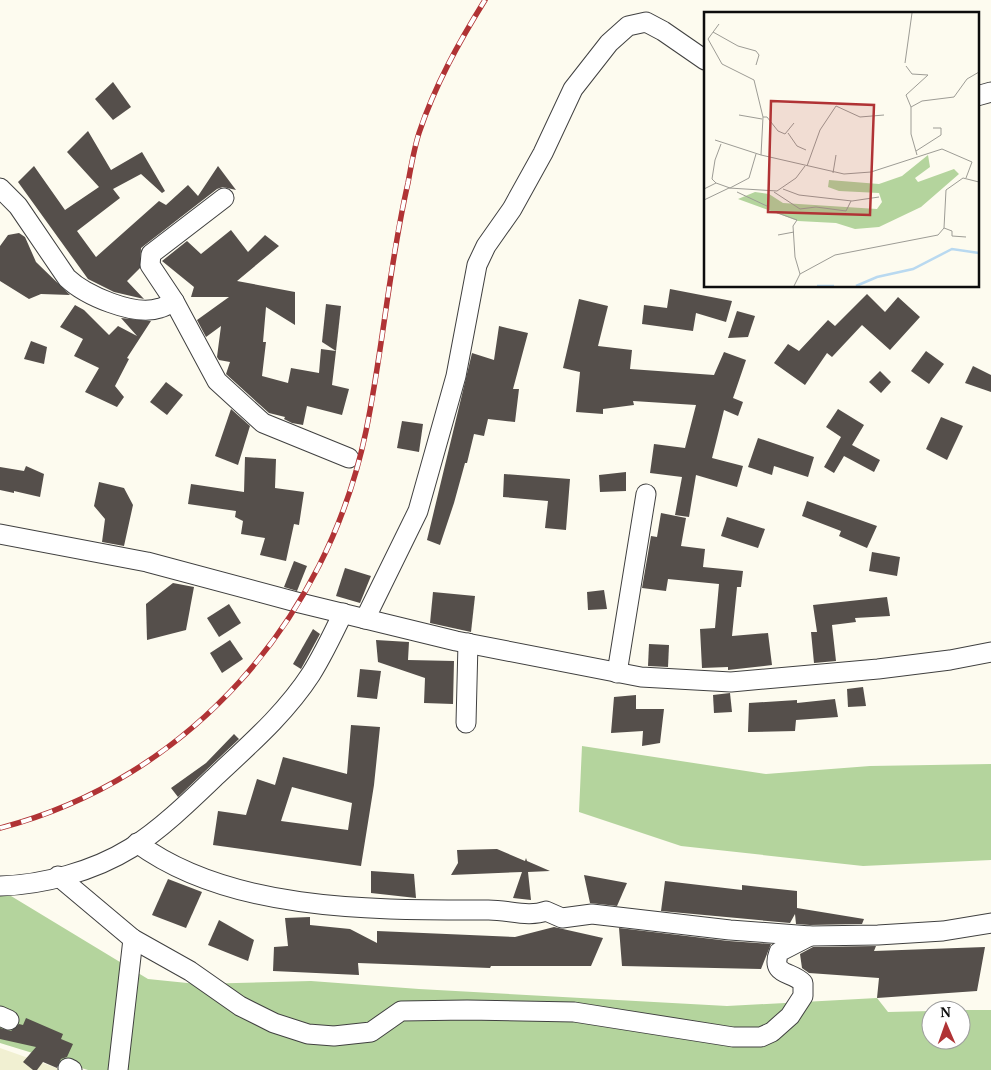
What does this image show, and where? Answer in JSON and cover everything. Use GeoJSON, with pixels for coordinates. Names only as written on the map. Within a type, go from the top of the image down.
{"type":"FeatureCollection","features":[{"type":"Feature","properties":{"kind":"street"},"geometry":{"type":"LineString","coordinates":[[365,619],[418,512],[456,376],[477,265],[486,246],[512,209],[543,153],[572,90],[609,43],[628,26],[646,22],[663,31],[704,59]]}},
{"type":"Feature","properties":{"kind":"street"},"geometry":{"type":"LineString","coordinates":[[978,96],[991,92]]}},
{"type":"Feature","properties":{"kind":"street"},"geometry":{"type":"LineString","coordinates":[[0,188],[18,206],[67,278],[86,293],[111,302],[140,309],[160,308],[174,301]]}},
{"type":"Feature","properties":{"kind":"street"},"geometry":{"type":"LineString","coordinates":[[224,198],[151,254],[150,265],[174,301],[217,380],[263,423],[349,458]]}},
{"type":"Feature","properties":{"kind":"street"},"geometry":{"type":"LineString","coordinates":[[617,673],[646,494]]}},
{"type":"Feature","properties":{"kind":"street"},"geometry":{"type":"LineString","coordinates":[[0,534],[147,562],[365,619],[468,643],[617,673],[665,679],[731,682],[878,669],[950,660],[991,652]]}},
{"type":"Feature","properties":{"kind":"street"},"geometry":{"type":"LineString","coordinates":[[0,886],[80,871],[137,844],[190,801],[264,731],[310,674],[343,613]]}},
{"type":"Feature","properties":{"kind":"street"},"geometry":{"type":"LineString","coordinates":[[466,723],[468,643]]}},
{"type":"Feature","properties":{"kind":"street"},"geometry":{"type":"LineString","coordinates":[[137,844],[159,860],[194,875],[243,890],[295,900],[392,910],[492,910],[537,914],[546,911],[562,918],[592,914],[730,930],[810,936],[915,933],[991,923]]}},
{"type":"Feature","properties":{"kind":"street"},"geometry":{"type":"LineString","coordinates":[[58,876],[133,939],[190,971],[240,1006],[274,1023],[308,1034],[334,1036],[371,1032],[401,1011],[467,1010],[574,1012],[747,1038],[760,1038],[772,1032],[790,1016],[803,996],[803,983],[799,978],[780,970],[776,960],[779,952],[810,936]]}},
{"type":"Feature","properties":{"kind":"street"},"geometry":{"type":"LineString","coordinates":[[118,1070],[133,939]]}},
{"type":"Feature","properties":{"kind":"green space"},"geometry":{"type":"Polygon","coordinates":[[[582,746],[766,774],[870,766],[991,764],[991,860],[863,866],[681,846],[579,812],[582,746]]]}},
{"type":"Feature","properties":{"kind":"green space"},"geometry":{"type":"Polygon","coordinates":[[[0,895],[11,896],[148,979],[197,984],[311,981],[419,989],[727,1006],[877,998],[888,1012],[921,1011],[921,1050],[971,1050],[971,1010],[991,1010],[991,1070],[88,1070],[0,1043],[0,895]]]}},
{"type":"Feature","properties":{"kind":"green space"},"geometry":{"type":"Polygon","coordinates":[[[0,1048],[51,1066],[62,1070],[0,1070],[0,1048]]]}},
{"type":"Feature","properties":{"kind":"building"},"geometry":{"type":"Polygon","coordinates":[[[113,82],[131,107],[113,120],[95,99],[113,82]]]}},
{"type":"Feature","properties":{"kind":"building"},"geometry":{"type":"Polygon","coordinates":[[[88,131],[111,170],[142,152],[165,191],[162,193],[141,174],[113,189],[120,198],[77,231],[96,257],[159,201],[166,205],[188,185],[198,196],[218,166],[236,190],[223,187],[217,189],[141,248],[140,268],[127,281],[144,299],[114,292],[88,279],[18,182],[34,166],[65,210],[99,187],[67,152],[88,131]]]}},
{"type":"Feature","properties":{"kind":"building"},"geometry":{"type":"Polygon","coordinates":[[[231,230],[248,252],[265,235],[279,246],[237,281],[295,292],[295,325],[266,307],[263,342],[266,342],[262,376],[288,383],[291,368],[319,373],[321,349],[336,351],[332,385],[349,389],[342,415],[307,406],[303,425],[292,423],[284,419],[285,417],[269,413],[226,374],[230,362],[219,360],[217,357],[221,326],[206,337],[197,320],[229,297],[191,297],[194,287],[162,261],[187,241],[201,254],[231,230]]]}},
{"type":"Feature","properties":{"kind":"building"},"geometry":{"type":"Polygon","coordinates":[[[19,233],[25,237],[36,262],[70,295],[41,294],[29,299],[0,281],[0,246],[8,235],[19,233]]]}},
{"type":"Feature","properties":{"kind":"building"},"geometry":{"type":"Polygon","coordinates":[[[670,289],[732,301],[726,322],[696,313],[693,331],[642,324],[644,305],[667,308],[670,289]]]}},
{"type":"Feature","properties":{"kind":"building"},"geometry":{"type":"Polygon","coordinates":[[[867,294],[885,312],[898,297],[920,317],[890,350],[862,325],[832,357],[827,353],[805,385],[774,363],[788,344],[799,351],[828,320],[835,326],[867,294]]]}},
{"type":"Feature","properties":{"kind":"building"},"geometry":{"type":"Polygon","coordinates":[[[579,299],[608,306],[598,346],[632,350],[630,369],[714,375],[724,352],[746,360],[733,398],[743,402],[738,416],[724,410],[712,458],[743,466],[737,487],[696,475],[689,517],[675,515],[682,477],[650,473],[654,444],[685,448],[696,405],[633,401],[634,405],[603,409],[603,414],[576,412],[580,372],[563,368],[579,299]]]}},
{"type":"Feature","properties":{"kind":"building"},"geometry":{"type":"Polygon","coordinates":[[[326,304],[341,306],[336,351],[322,342],[326,304]]]}},
{"type":"Feature","properties":{"kind":"building"},"geometry":{"type":"Polygon","coordinates":[[[75,305],[84,310],[109,335],[118,326],[137,336],[121,318],[151,321],[127,358],[129,359],[115,386],[124,397],[117,407],[85,392],[99,368],[74,356],[83,339],[60,327],[75,305]]]}},
{"type":"Feature","properties":{"kind":"building"},"geometry":{"type":"Polygon","coordinates":[[[737,311],[755,316],[748,337],[728,338],[737,311]]]}},
{"type":"Feature","properties":{"kind":"building"},"geometry":{"type":"Polygon","coordinates":[[[499,326],[528,333],[513,389],[519,389],[515,422],[488,419],[484,436],[474,434],[467,463],[465,463],[440,545],[427,540],[472,353],[494,360],[499,326]]]}},
{"type":"Feature","properties":{"kind":"building"},"geometry":{"type":"Polygon","coordinates":[[[31,341],[47,347],[44,364],[24,359],[31,341]]]}},
{"type":"Feature","properties":{"kind":"building"},"geometry":{"type":"Polygon","coordinates":[[[926,351],[944,364],[929,384],[911,371],[926,351]]]}},
{"type":"Feature","properties":{"kind":"building"},"geometry":{"type":"Polygon","coordinates":[[[973,366],[991,375],[991,392],[965,383],[973,366]]]}},
{"type":"Feature","properties":{"kind":"building"},"geometry":{"type":"Polygon","coordinates":[[[880,371],[891,382],[881,393],[869,382],[880,371]]]}},
{"type":"Feature","properties":{"kind":"building"},"geometry":{"type":"Polygon","coordinates":[[[166,382],[183,395],[167,415],[150,402],[166,382]]]}},
{"type":"Feature","properties":{"kind":"building"},"geometry":{"type":"Polygon","coordinates":[[[231,409],[250,426],[238,465],[215,456],[231,409]]]}},
{"type":"Feature","properties":{"kind":"building"},"geometry":{"type":"Polygon","coordinates":[[[838,409],[864,425],[852,445],[880,460],[874,472],[844,456],[834,473],[824,467],[841,437],[826,427],[838,409]]]}},
{"type":"Feature","properties":{"kind":"building"},"geometry":{"type":"Polygon","coordinates":[[[941,417],[963,426],[947,460],[926,449],[941,417]]]}},
{"type":"Feature","properties":{"kind":"building"},"geometry":{"type":"Polygon","coordinates":[[[402,421],[423,424],[419,452],[397,448],[402,421]]]}},
{"type":"Feature","properties":{"kind":"building"},"geometry":{"type":"Polygon","coordinates":[[[758,438],[814,457],[808,477],[774,466],[772,475],[748,467],[758,438]]]}},
{"type":"Feature","properties":{"kind":"building"},"geometry":{"type":"Polygon","coordinates":[[[245,457],[276,459],[275,488],[304,492],[299,525],[294,524],[286,561],[260,555],[265,538],[241,534],[243,521],[235,517],[236,511],[188,504],[191,484],[244,492],[245,457]]]}},
{"type":"Feature","properties":{"kind":"building"},"geometry":{"type":"Polygon","coordinates":[[[26,466],[44,474],[40,497],[0,490],[0,467],[24,471],[26,466]]]}},
{"type":"Feature","properties":{"kind":"building"},"geometry":{"type":"Polygon","coordinates":[[[626,472],[626,491],[600,492],[599,475],[626,472]]]}},
{"type":"Feature","properties":{"kind":"building"},"geometry":{"type":"Polygon","coordinates":[[[504,474],[570,479],[566,530],[545,528],[548,501],[503,497],[504,474]]]}},
{"type":"Feature","properties":{"kind":"building"},"geometry":{"type":"Polygon","coordinates":[[[99,482],[124,488],[133,505],[124,546],[102,542],[105,519],[94,506],[99,482]]]}},
{"type":"Feature","properties":{"kind":"building"},"geometry":{"type":"Polygon","coordinates":[[[807,501],[877,526],[867,548],[839,536],[841,531],[802,516],[807,501]]]}},
{"type":"Feature","properties":{"kind":"building"},"geometry":{"type":"Polygon","coordinates":[[[661,513],[686,518],[681,546],[705,549],[703,567],[743,571],[741,587],[737,587],[732,636],[768,633],[772,665],[728,670],[728,667],[702,668],[700,629],[715,628],[719,584],[668,579],[666,591],[642,588],[651,536],[657,537],[661,513]]]}},
{"type":"Feature","properties":{"kind":"building"},"geometry":{"type":"Polygon","coordinates":[[[727,517],[765,529],[758,548],[721,536],[727,517]]]}},
{"type":"Feature","properties":{"kind":"building"},"geometry":{"type":"Polygon","coordinates":[[[872,552],[900,557],[897,576],[869,571],[872,552]]]}},
{"type":"Feature","properties":{"kind":"building"},"geometry":{"type":"Polygon","coordinates":[[[294,561],[307,566],[297,591],[284,587],[294,561]]]}},
{"type":"Feature","properties":{"kind":"building"},"geometry":{"type":"Polygon","coordinates":[[[345,568],[371,576],[360,603],[336,596],[345,568]]]}},
{"type":"Feature","properties":{"kind":"building"},"geometry":{"type":"Polygon","coordinates":[[[173,583],[194,587],[186,630],[147,640],[146,604],[173,583]]]}},
{"type":"Feature","properties":{"kind":"building"},"geometry":{"type":"Polygon","coordinates":[[[604,590],[607,609],[588,610],[587,592],[604,590]]]}},
{"type":"Feature","properties":{"kind":"building"},"geometry":{"type":"Polygon","coordinates":[[[433,592],[475,596],[471,632],[430,623],[433,592]]]}},
{"type":"Feature","properties":{"kind":"building"},"geometry":{"type":"Polygon","coordinates":[[[887,597],[890,616],[855,618],[856,622],[832,625],[836,661],[814,663],[811,632],[817,632],[813,605],[887,597]]]}},
{"type":"Feature","properties":{"kind":"building"},"geometry":{"type":"Polygon","coordinates":[[[229,604],[241,623],[219,637],[207,618],[229,604]]]}},
{"type":"Feature","properties":{"kind":"building"},"geometry":{"type":"Polygon","coordinates":[[[313,629],[320,634],[301,669],[293,664],[313,629]]]}},
{"type":"Feature","properties":{"kind":"building"},"geometry":{"type":"Polygon","coordinates":[[[230,640],[243,659],[222,673],[210,653],[230,640]]]}},
{"type":"Feature","properties":{"kind":"building"},"geometry":{"type":"Polygon","coordinates":[[[376,640],[409,642],[408,660],[454,661],[453,704],[424,703],[425,678],[378,662],[376,640]]]}},
{"type":"Feature","properties":{"kind":"building"},"geometry":{"type":"Polygon","coordinates":[[[649,644],[669,645],[668,667],[648,666],[649,644]]]}},
{"type":"Feature","properties":{"kind":"building"},"geometry":{"type":"Polygon","coordinates":[[[360,669],[381,671],[377,699],[357,697],[360,669]]]}},
{"type":"Feature","properties":{"kind":"building"},"geometry":{"type":"Polygon","coordinates":[[[863,687],[866,706],[848,707],[847,689],[863,687]]]}},
{"type":"Feature","properties":{"kind":"building"},"geometry":{"type":"Polygon","coordinates":[[[730,693],[732,712],[714,713],[713,695],[730,693]]]}},
{"type":"Feature","properties":{"kind":"building"},"geometry":{"type":"Polygon","coordinates":[[[636,695],[636,709],[664,709],[660,743],[642,746],[643,731],[611,733],[614,697],[636,695]]]}},
{"type":"Feature","properties":{"kind":"building"},"geometry":{"type":"Polygon","coordinates":[[[835,699],[838,717],[796,720],[795,731],[748,732],[749,703],[797,700],[797,703],[835,699]]]}},
{"type":"Feature","properties":{"kind":"building"},"geometry":{"type":"Polygon","coordinates":[[[351,725],[380,727],[374,785],[361,866],[213,845],[218,811],[246,815],[257,779],[275,785],[283,757],[347,774],[351,725]],[[292,787],[281,821],[348,830],[352,803],[292,787]]]}},
{"type":"Feature","properties":{"kind":"building"},"geometry":{"type":"Polygon","coordinates":[[[234,734],[239,739],[178,797],[171,788],[206,763],[234,734]]]}},
{"type":"Feature","properties":{"kind":"building"},"geometry":{"type":"Polygon","coordinates":[[[497,849],[525,861],[526,858],[527,861],[550,871],[528,872],[531,900],[513,898],[522,872],[451,875],[458,863],[457,850],[497,849]]]}},
{"type":"Feature","properties":{"kind":"building"},"geometry":{"type":"Polygon","coordinates":[[[371,871],[414,874],[416,898],[371,893],[371,871]]]}},
{"type":"Feature","properties":{"kind":"building"},"geometry":{"type":"Polygon","coordinates":[[[584,875],[627,883],[617,906],[590,903],[584,875]]]}},
{"type":"Feature","properties":{"kind":"building"},"geometry":{"type":"Polygon","coordinates":[[[168,879],[202,892],[186,928],[152,915],[168,879]]]}},
{"type":"Feature","properties":{"kind":"building"},"geometry":{"type":"Polygon","coordinates":[[[665,881],[742,890],[742,885],[797,891],[797,908],[864,919],[862,924],[810,925],[796,924],[795,914],[790,923],[661,911],[665,881]]]}},
{"type":"Feature","properties":{"kind":"building"},"geometry":{"type":"Polygon","coordinates":[[[310,917],[310,925],[350,929],[377,943],[377,931],[515,937],[554,927],[603,938],[591,966],[491,966],[490,968],[358,963],[359,975],[273,971],[274,947],[288,946],[285,918],[310,917]]]}},
{"type":"Feature","properties":{"kind":"building"},"geometry":{"type":"Polygon","coordinates":[[[219,920],[254,940],[248,961],[208,945],[219,920]]]}},
{"type":"Feature","properties":{"kind":"building"},"geometry":{"type":"Polygon","coordinates":[[[619,928],[771,944],[761,969],[622,966],[619,928]]]}},
{"type":"Feature","properties":{"kind":"building"},"geometry":{"type":"Polygon","coordinates":[[[876,946],[874,951],[985,947],[977,991],[877,998],[879,978],[809,973],[802,968],[800,954],[813,947],[876,946]]]}},
{"type":"Feature","properties":{"kind":"building"},"geometry":{"type":"Polygon","coordinates":[[[26,1018],[63,1034],[61,1039],[73,1044],[67,1057],[61,1059],[57,1068],[43,1062],[37,1070],[33,1070],[23,1062],[36,1047],[0,1039],[0,1028],[11,1031],[19,1024],[23,1025],[26,1018]]]}},
{"type":"Feature","properties":{"kind":"railway"},"geometry":{"type":"LineString","coordinates":[[0,828],[68,805],[131,772],[189,731],[239,682],[283,627],[319,566],[347,500],[366,431],[401,214],[417,139],[440,81],[485,0]]}}]}
